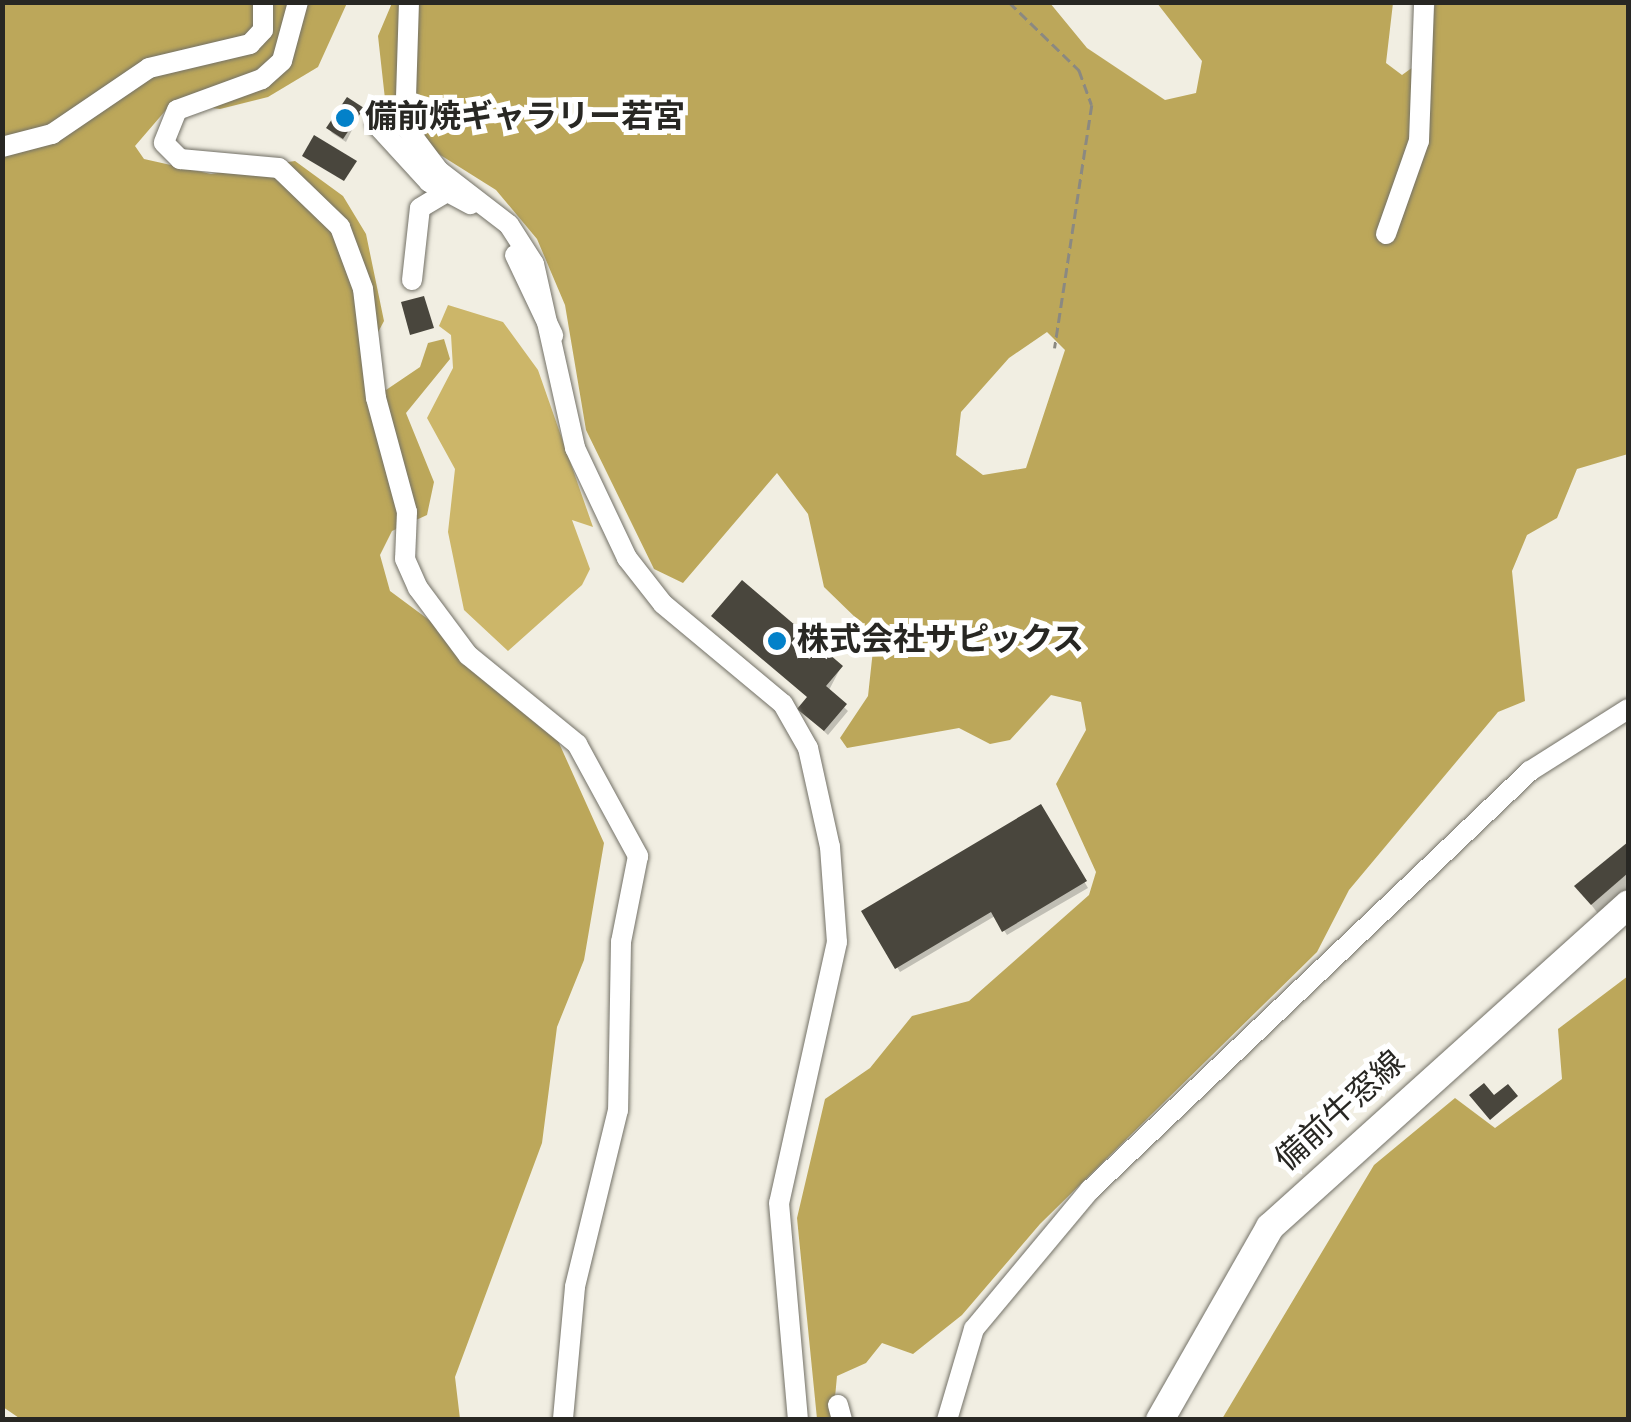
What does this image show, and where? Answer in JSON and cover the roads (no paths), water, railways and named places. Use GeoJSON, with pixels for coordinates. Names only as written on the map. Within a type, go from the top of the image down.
{"type":"FeatureCollection","features":[{"type":"Feature","properties":{"kind":"main road","name":"備前牛窓線"},"geometry":{"type":"LineString","coordinates":[[1160,1420],[1270,1227],[1628,905]]}},
{"type":"Feature","properties":{"kind":"street"},"geometry":{"type":"LineString","coordinates":[[2,147],[52,134],[149,68],[250,44],[262,30],[264,2]]}},
{"type":"Feature","properties":{"kind":"street"},"geometry":{"type":"LineString","coordinates":[[298,2],[282,61],[262,79],[177,110],[164,142],[191,161],[280,168],[340,227],[363,289],[376,398],[399,468],[405,558],[418,588],[468,655],[577,744],[640,871],[621,942],[618,1110],[575,1287],[563,1420]]}},
{"type":"Feature","properties":{"kind":"street"},"geometry":{"type":"LineString","coordinates":[[408,2],[405,126],[439,170],[509,225],[548,295],[575,448],[640,582],[783,704],[815,778],[836,942],[778,1202],[798,1420]]}},
{"type":"Feature","properties":{"kind":"street"},"geometry":{"type":"LineString","coordinates":[[1386,234],[1418,140],[1424,2]]}},
{"type":"Feature","properties":{"kind":"street"},"geometry":{"type":"LineString","coordinates":[[376,124],[446,193],[508,243],[554,336]]}},
{"type":"Feature","properties":{"kind":"street"},"geometry":{"type":"LineString","coordinates":[[412,280],[420,208],[446,193]]}},
{"type":"Feature","properties":{"kind":"street"},"geometry":{"type":"LineString","coordinates":[[947,1420],[974,1329],[1090,1190],[1530,771],[1628,708]]}},
{"type":"Feature","properties":{"kind":"place","name":"備前焼ギャラリー若宮"},"geometry":{"type":"Point","coordinates":[345,118]}},
{"type":"Feature","properties":{"kind":"place","name":"株式会社サピックス"},"geometry":{"type":"Point","coordinates":[777,641]}}]}
